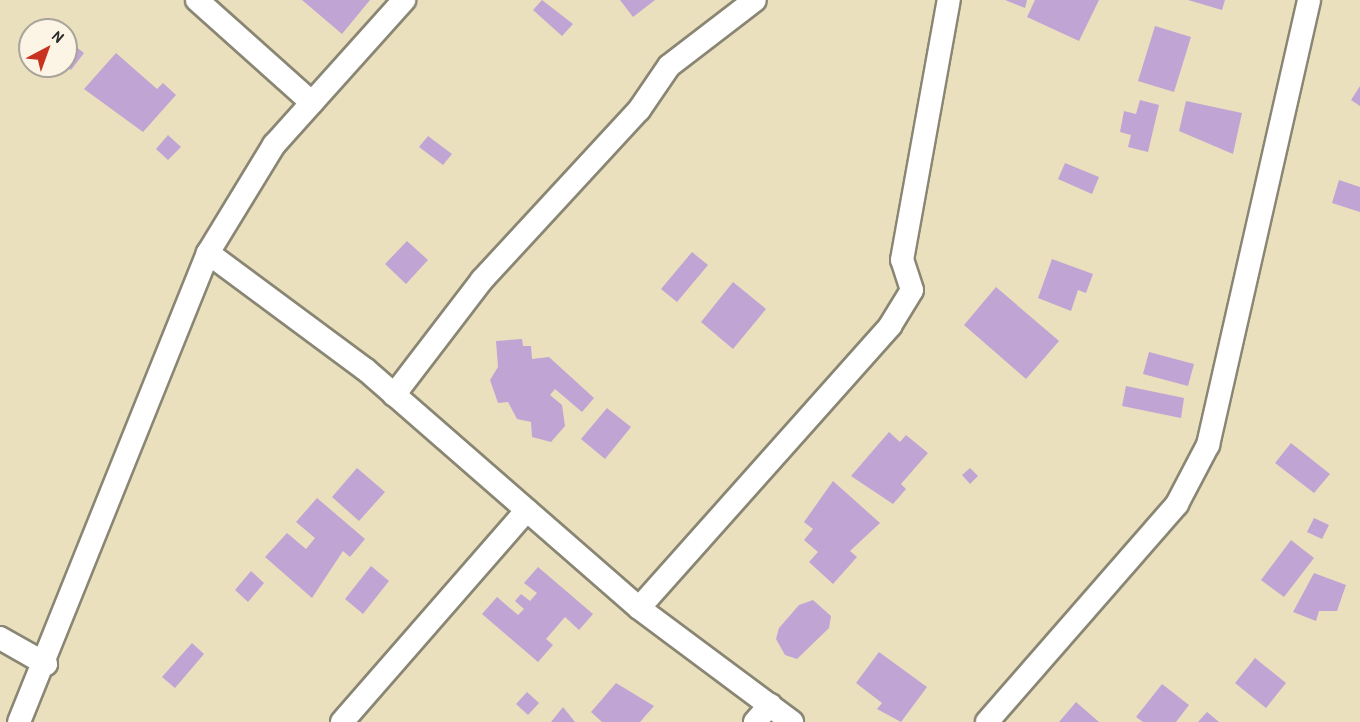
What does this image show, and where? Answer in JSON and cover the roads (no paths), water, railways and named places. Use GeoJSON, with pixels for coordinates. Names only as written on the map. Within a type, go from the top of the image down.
{"type":"FeatureCollection","features":[{"type":"Feature","properties":{"kind":"street"},"geometry":{"type":"LineString","coordinates":[[196,0],[312,103]]}},
{"type":"Feature","properties":{"kind":"street"},"geometry":{"type":"LineString","coordinates":[[19,722],[45,664],[208,253],[274,145],[404,0]]}},
{"type":"Feature","properties":{"kind":"street"},"geometry":{"type":"LineString","coordinates":[[394,395],[482,280],[639,110],[669,66],[755,0]]}},
{"type":"Feature","properties":{"kind":"street"},"geometry":{"type":"LineString","coordinates":[[639,608],[890,326],[912,290],[902,260],[949,0]]}},
{"type":"Feature","properties":{"kind":"street"},"geometry":{"type":"LineString","coordinates":[[987,722],[1177,504],[1204,454],[1217,424],[1309,0]]}},
{"type":"Feature","properties":{"kind":"street"},"geometry":{"type":"LineString","coordinates":[[208,253],[394,395],[639,608],[792,722]]}},
{"type":"Feature","properties":{"kind":"street"},"geometry":{"type":"LineString","coordinates":[[342,722],[527,510]]}},
{"type":"Feature","properties":{"kind":"street"},"geometry":{"type":"LineString","coordinates":[[0,638],[45,664]]}},
{"type":"Feature","properties":{"kind":"street"},"geometry":{"type":"LineString","coordinates":[[755,722],[770,705]]}}]}
